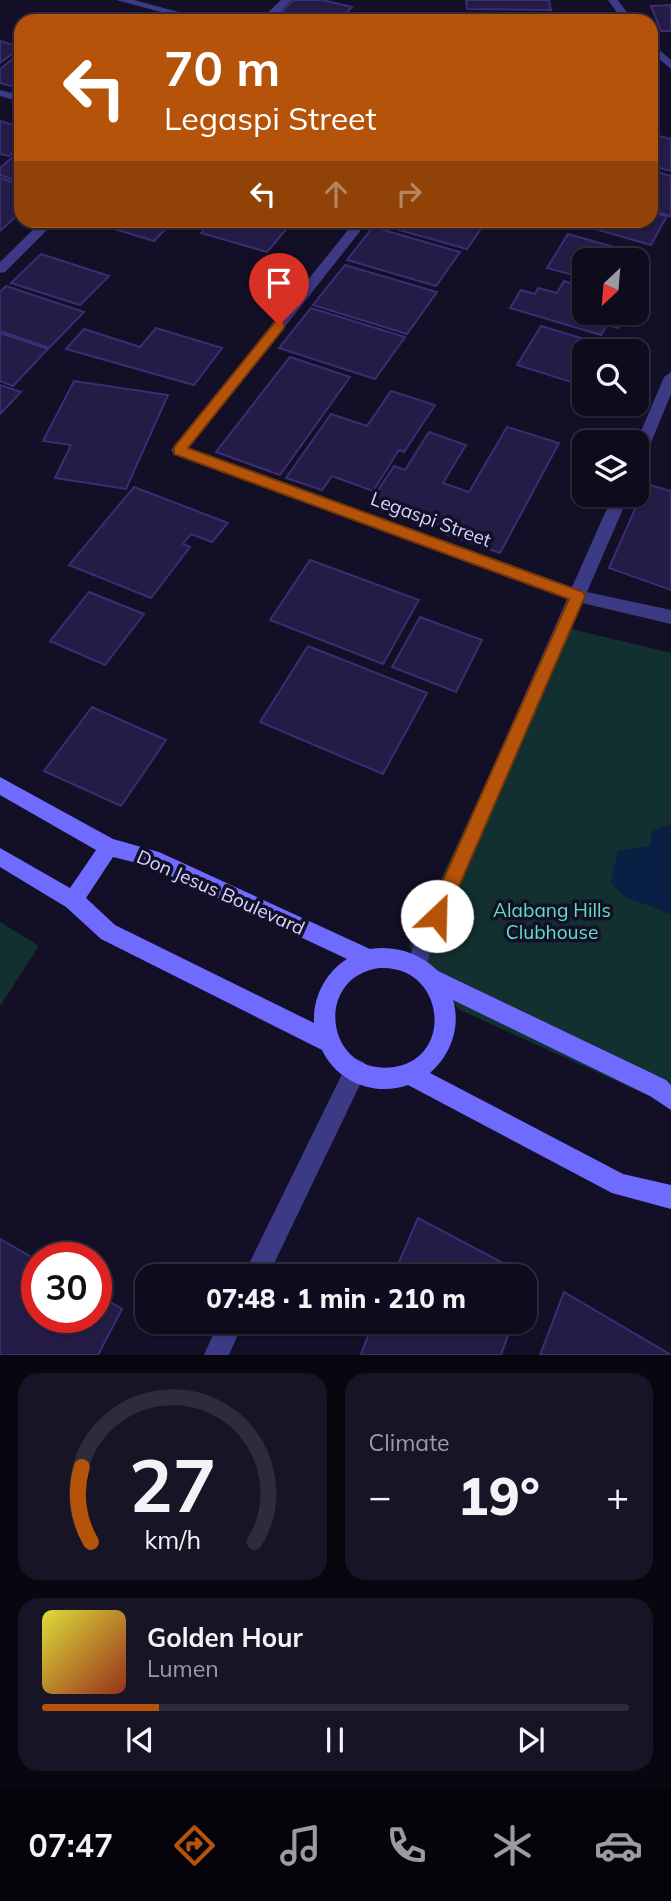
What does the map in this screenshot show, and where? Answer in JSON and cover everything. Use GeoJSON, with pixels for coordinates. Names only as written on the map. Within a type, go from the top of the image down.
{"type":"FeatureCollection","features":[{"type":"Feature","properties":{"kind":"street"},"geometry":{"type":"LineString","coordinates":[[121,0],[178,14]]}},
{"type":"Feature","properties":{"kind":"street"},"geometry":{"type":"LineString","coordinates":[[272,14],[287,0]]}},
{"type":"Feature","properties":{"kind":"street"},"geometry":{"type":"LineString","coordinates":[[661,57],[671,66]]}},
{"type":"Feature","properties":{"kind":"street"},"geometry":{"type":"LineString","coordinates":[[3,263],[42,228]]}},
{"type":"Feature","properties":{"kind":"street","name":"Legaspi Street"},"geometry":{"type":"LineString","coordinates":[[357,228],[179,450],[578,596],[671,617]]}},
{"type":"Feature","properties":{"kind":"street"},"geometry":{"type":"LineString","coordinates":[[648,430],[671,377]]}},
{"type":"Feature","properties":{"kind":"street"},"geometry":{"type":"LineString","coordinates":[[423,972],[616,507]]}},
{"type":"Feature","properties":{"kind":"street","name":"Don Jesus Boulevard"},"geometry":{"type":"LineString","coordinates":[[0,785],[109,847],[152,858],[369,958]]}},
{"type":"Feature","properties":{"kind":"street"},"geometry":{"type":"LineString","coordinates":[[73,900],[109,847]]}},
{"type":"Feature","properties":{"kind":"street"},"geometry":{"type":"LineString","coordinates":[[0,857],[73,900],[108,932],[330,1042]]}},
{"type":"Feature","properties":{"kind":"street"},"geometry":{"type":"LineString","coordinates":[[423,972],[441,994],[446,1013],[446,1031],[439,1049],[427,1064],[410,1074],[392,1078],[373,1077],[356,1070],[340,1058],[330,1042],[324,1024],[324,1006],[329,990],[340,976],[353,966],[369,958],[385,957],[423,972],[658,1088],[671,1099]]}},
{"type":"Feature","properties":{"kind":"street"},"geometry":{"type":"LineString","coordinates":[[261,1264],[356,1070]]}},
{"type":"Feature","properties":{"kind":"street"},"geometry":{"type":"LineString","coordinates":[[410,1074],[620,1185],[671,1196]]}},
{"type":"Feature","properties":{"kind":"street"},"geometry":{"type":"LineString","coordinates":[[216,1355],[226,1334]]}},
{"type":"Feature","properties":{"kind":"green space","name":"Alabang Hills Clubhouse"},"geometry":{"type":"Polygon","coordinates":[[[559,626],[671,653],[671,1106],[458,1009],[409,947],[559,626]]]}},
{"type":"Feature","properties":{"kind":"green space"},"geometry":{"type":"Polygon","coordinates":[[[0,922],[39,946],[0,1006],[0,922]]]}},
{"type":"Feature","properties":{"kind":"water"},"geometry":{"type":"Polygon","coordinates":[[[671,824],[671,914],[625,897],[611,883],[618,851],[650,846],[652,830],[671,824]]]}},
{"type":"Feature","properties":{"kind":"building"},"geometry":{"type":"Polygon","coordinates":[[[294,0],[322,0],[352,7],[345,14],[281,12],[294,0]]]}},
{"type":"Feature","properties":{"kind":"building"},"geometry":{"type":"Polygon","coordinates":[[[466,0],[549,0],[551,10],[467,9],[466,0]]]}},
{"type":"Feature","properties":{"kind":"building"},"geometry":{"type":"Polygon","coordinates":[[[671,5],[671,31],[661,31],[658,14],[654,14],[651,6],[671,5]]]}},
{"type":"Feature","properties":{"kind":"building"},"geometry":{"type":"Polygon","coordinates":[[[0,41],[14,45],[14,52],[0,63],[0,41]]]}},
{"type":"Feature","properties":{"kind":"building"},"geometry":{"type":"Polygon","coordinates":[[[14,58],[14,87],[0,83],[0,69],[14,58]]]}},
{"type":"Feature","properties":{"kind":"building"},"geometry":{"type":"Polygon","coordinates":[[[0,121],[14,125],[14,152],[9,156],[0,154],[0,121]]]}},
{"type":"Feature","properties":{"kind":"building"},"geometry":{"type":"Polygon","coordinates":[[[658,136],[671,139],[671,171],[658,168],[658,136]]]}},
{"type":"Feature","properties":{"kind":"building"},"geometry":{"type":"Polygon","coordinates":[[[14,156],[14,180],[0,175],[0,168],[14,156]]]}},
{"type":"Feature","properties":{"kind":"building"},"geometry":{"type":"Polygon","coordinates":[[[658,172],[671,176],[671,216],[658,212],[658,172]]]}},
{"type":"Feature","properties":{"kind":"building"},"geometry":{"type":"Polygon","coordinates":[[[0,178],[14,183],[14,218],[0,231],[0,178]]]}},
{"type":"Feature","properties":{"kind":"building"},"geometry":{"type":"Polygon","coordinates":[[[658,214],[667,216],[651,245],[595,229],[658,228],[658,214]]]}},
{"type":"Feature","properties":{"kind":"building"},"geometry":{"type":"Polygon","coordinates":[[[111,228],[166,228],[154,241],[111,228]]]}},
{"type":"Feature","properties":{"kind":"building"},"geometry":{"type":"Polygon","coordinates":[[[205,228],[287,228],[267,252],[201,233],[205,228]]]}},
{"type":"Feature","properties":{"kind":"building"},"geometry":{"type":"Polygon","coordinates":[[[372,228],[460,252],[436,286],[347,260],[372,228]]]}},
{"type":"Feature","properties":{"kind":"building"},"geometry":{"type":"Polygon","coordinates":[[[392,228],[481,228],[467,249],[392,228]]]}},
{"type":"Feature","properties":{"kind":"building"},"geometry":{"type":"Polygon","coordinates":[[[568,234],[617,248],[572,248],[572,275],[547,268],[568,234]]]}},
{"type":"Feature","properties":{"kind":"building"},"geometry":{"type":"Polygon","coordinates":[[[41,254],[109,276],[80,305],[11,283],[41,254]]]}},
{"type":"Feature","properties":{"kind":"building"},"geometry":{"type":"Polygon","coordinates":[[[345,265],[437,292],[407,334],[313,305],[345,265]]]}},
{"type":"Feature","properties":{"kind":"building"},"geometry":{"type":"Polygon","coordinates":[[[564,281],[572,283],[572,326],[606,326],[601,335],[510,308],[521,290],[535,294],[538,288],[557,293],[564,281]]]}},
{"type":"Feature","properties":{"kind":"building"},"geometry":{"type":"Polygon","coordinates":[[[6,286],[84,312],[49,348],[0,331],[0,292],[6,286]]]}},
{"type":"Feature","properties":{"kind":"building"},"geometry":{"type":"Polygon","coordinates":[[[311,308],[405,337],[375,379],[279,348],[311,308]]]}},
{"type":"Feature","properties":{"kind":"building"},"geometry":{"type":"Polygon","coordinates":[[[541,326],[584,339],[572,339],[572,382],[517,365],[541,326]]]}},
{"type":"Feature","properties":{"kind":"building"},"geometry":{"type":"Polygon","coordinates":[[[156,328],[222,348],[194,385],[66,349],[84,329],[140,347],[156,328]]]}},
{"type":"Feature","properties":{"kind":"building"},"geometry":{"type":"Polygon","coordinates":[[[0,333],[48,349],[13,386],[0,381],[0,333]]]}},
{"type":"Feature","properties":{"kind":"building"},"geometry":{"type":"Polygon","coordinates":[[[290,357],[350,377],[280,475],[216,452],[290,357]]]}},
{"type":"Feature","properties":{"kind":"building"},"geometry":{"type":"Polygon","coordinates":[[[74,381],[168,395],[126,489],[55,478],[71,445],[43,441],[74,381]]]}},
{"type":"Feature","properties":{"kind":"building"},"geometry":{"type":"Polygon","coordinates":[[[0,385],[21,392],[0,414],[0,385]]]}},
{"type":"Feature","properties":{"kind":"building"},"geometry":{"type":"Polygon","coordinates":[[[391,391],[435,405],[404,452],[399,450],[373,491],[332,476],[322,490],[286,478],[331,414],[367,426],[391,391]]]}},
{"type":"Feature","properties":{"kind":"building"},"geometry":{"type":"Polygon","coordinates":[[[507,427],[559,443],[500,553],[445,534],[448,528],[371,501],[394,466],[405,470],[429,432],[466,445],[443,483],[469,492],[507,427]]]}},
{"type":"Feature","properties":{"kind":"building"},"geometry":{"type":"Polygon","coordinates":[[[649,485],[671,491],[671,590],[609,568],[636,507],[649,507],[649,485]]]}},
{"type":"Feature","properties":{"kind":"building"},"geometry":{"type":"Polygon","coordinates":[[[134,487],[228,523],[212,542],[191,534],[183,544],[190,547],[151,598],[69,565],[134,487]]]}},
{"type":"Feature","properties":{"kind":"building"},"geometry":{"type":"Polygon","coordinates":[[[310,560],[419,600],[383,664],[270,620],[310,560]]]}},
{"type":"Feature","properties":{"kind":"building"},"geometry":{"type":"Polygon","coordinates":[[[89,592],[144,614],[105,665],[50,641],[89,592]]]}},
{"type":"Feature","properties":{"kind":"building"},"geometry":{"type":"Polygon","coordinates":[[[420,617],[482,640],[456,692],[392,667],[420,617]]]}},
{"type":"Feature","properties":{"kind":"building"},"geometry":{"type":"Polygon","coordinates":[[[308,646],[427,693],[383,774],[260,722],[308,646]]]}},
{"type":"Feature","properties":{"kind":"building"},"geometry":{"type":"Polygon","coordinates":[[[92,707],[166,740],[121,806],[44,771],[92,707]]]}},
{"type":"Feature","properties":{"kind":"building"},"geometry":{"type":"Polygon","coordinates":[[[418,1218],[505,1264],[398,1264],[418,1218]]]}},
{"type":"Feature","properties":{"kind":"building"},"geometry":{"type":"Polygon","coordinates":[[[0,1239],[21,1251],[21,1333],[109,1333],[98,1355],[0,1355],[0,1239]]]}},
{"type":"Feature","properties":{"kind":"building"},"geometry":{"type":"Polygon","coordinates":[[[564,1292],[671,1355],[540,1355],[564,1292]]]}},
{"type":"Feature","properties":{"kind":"building"},"geometry":{"type":"Polygon","coordinates":[[[112,1303],[122,1309],[112,1328],[112,1303]]]}},
{"type":"Feature","properties":{"kind":"building"},"geometry":{"type":"Polygon","coordinates":[[[369,1334],[508,1334],[501,1355],[361,1354],[369,1334]]]}},
{"type":"Feature","properties":{"kind":"route"},"geometry":{"type":"LineString","coordinates":[[279,325],[179,450],[578,596],[437,916]]}}]}
